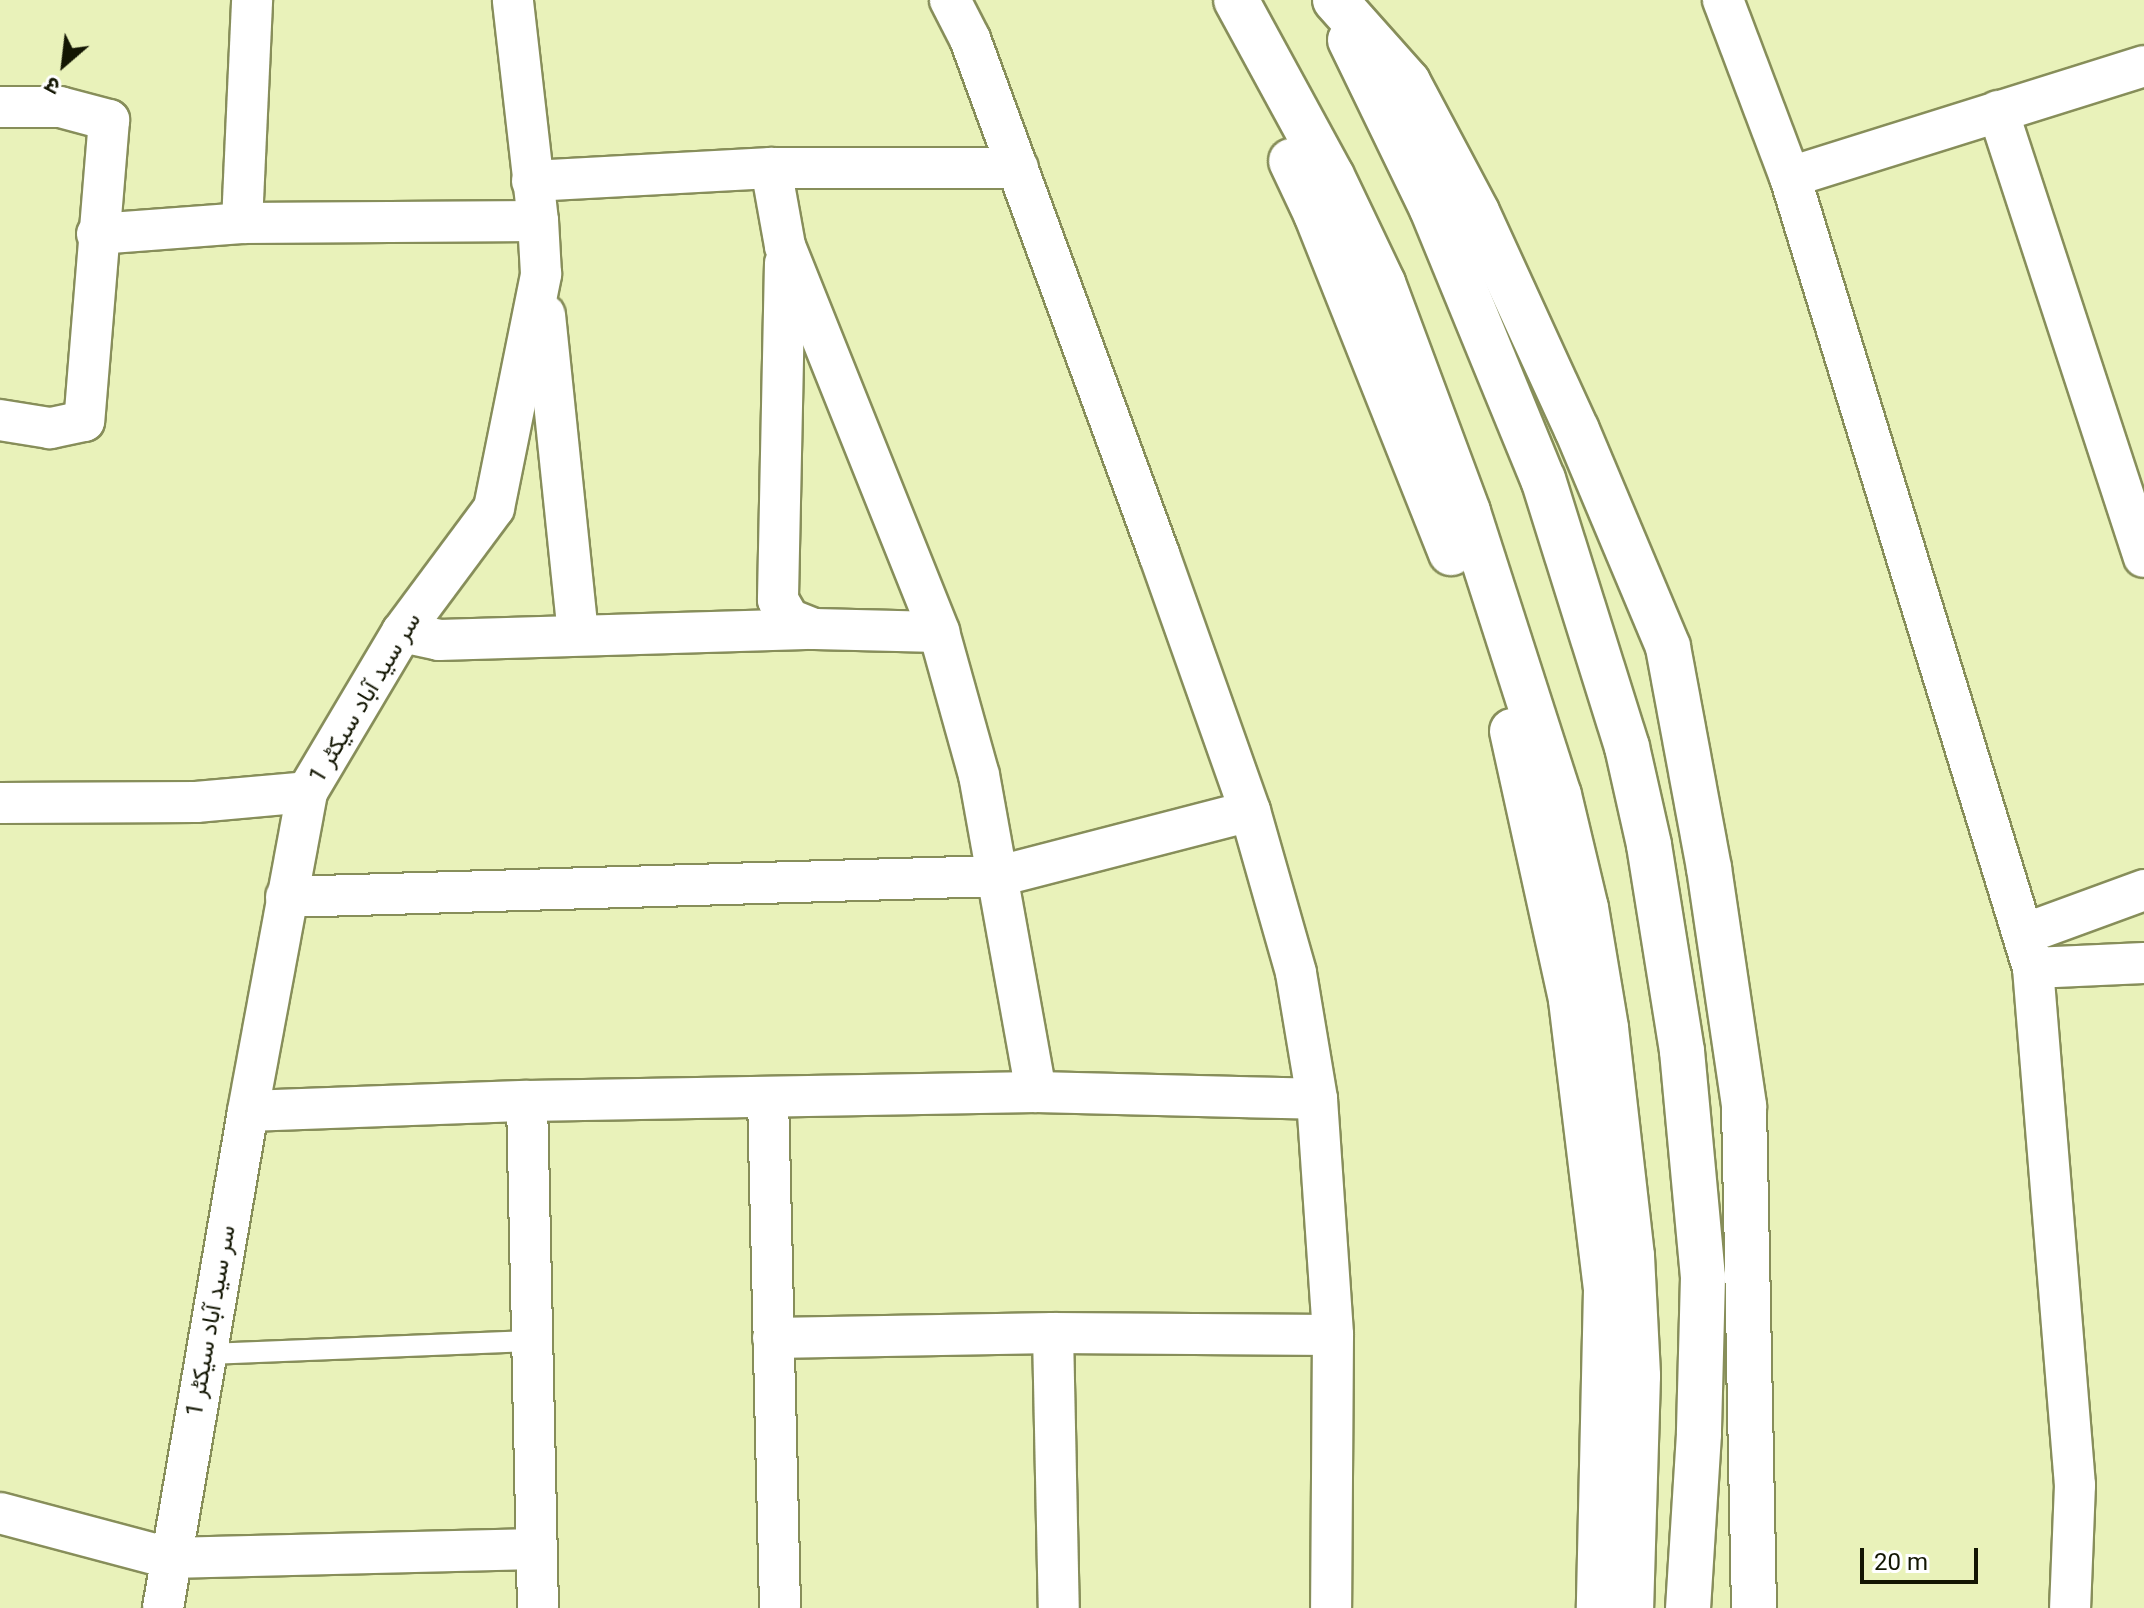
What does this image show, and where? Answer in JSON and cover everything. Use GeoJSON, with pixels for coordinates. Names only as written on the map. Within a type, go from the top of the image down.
{"type":"FeatureCollection","features":[{"type":"Feature","properties":{"kind":"highway"},"geometry":{"type":"LineString","coordinates":[[1326,0],[1354,47],[1438,222],[1543,479],[1586,607],[1627,747],[1649,845],[1682,1051],[1703,1277],[1699,1434],[1688,1608]]}},
{"type":"Feature","properties":{"kind":"highway"},"geometry":{"type":"LineString","coordinates":[[1335,0],[1408,82],[1477,212],[1577,430],[1668,647],[1709,868],[1744,1106],[1754,1608]]}},
{"type":"Feature","properties":{"kind":"highway"},"geometry":{"type":"LineString","coordinates":[[1239,5],[1289,92],[1383,283],[1425,390],[1520,667],[1559,795],[1583,894],[1606,1028],[1632,1256],[1638,1376],[1631,1608]]}},
{"type":"Feature","properties":{"kind":"highway"},"geometry":{"type":"LineString","coordinates":[[1239,5],[1266,106],[1333,257],[1430,497],[1505,698],[1571,1000],[1606,1290],[1599,1608]]}},
{"type":"Feature","properties":{"kind":"street"},"geometry":{"type":"LineString","coordinates":[[242,223],[252,0]]}},
{"type":"Feature","properties":{"kind":"street","name":"سر سید آباد سیکٹر 1"},"geometry":{"type":"LineString","coordinates":[[163,1608],[169,1558],[307,792],[402,632],[494,508],[541,274],[538,221],[513,0]]}},
{"type":"Feature","properties":{"kind":"street"},"geometry":{"type":"LineString","coordinates":[[950,0],[970,39],[1018,168],[1250,811],[1296,973],[1317,1099],[1333,1335],[1331,1608]]}},
{"type":"Feature","properties":{"kind":"street"},"geometry":{"type":"LineString","coordinates":[[1723,0],[1790,177],[2028,951],[2075,1485],[2070,1608]]}},
{"type":"Feature","properties":{"kind":"street"},"geometry":{"type":"LineString","coordinates":[[1790,177],[2144,66]]}},
{"type":"Feature","properties":{"kind":"street"},"geometry":{"type":"LineString","coordinates":[[0,107],[60,107],[109,120],[97,234],[84,421],[50,428],[0,420]]}},
{"type":"Feature","properties":{"kind":"street"},"geometry":{"type":"LineString","coordinates":[[1998,111],[2144,557]]}},
{"type":"Feature","properties":{"kind":"street"},"geometry":{"type":"LineString","coordinates":[[771,168],[785,246],[778,600],[789,619],[814,629]]}},
{"type":"Feature","properties":{"kind":"street"},"geometry":{"type":"LineString","coordinates":[[532,181],[771,168],[1018,168]]}},
{"type":"Feature","properties":{"kind":"street"},"geometry":{"type":"LineString","coordinates":[[97,234],[242,223],[538,221]]}},
{"type":"Feature","properties":{"kind":"street"},"geometry":{"type":"LineString","coordinates":[[785,246],[939,632],[979,775],[1036,1092]]}},
{"type":"Feature","properties":{"kind":"street"},"geometry":{"type":"LineString","coordinates":[[541,274],[578,634]]}},
{"type":"Feature","properties":{"kind":"street"},"geometry":{"type":"LineString","coordinates":[[402,632],[439,640],[814,629],[939,632]]}},
{"type":"Feature","properties":{"kind":"street"},"geometry":{"type":"LineString","coordinates":[[0,803],[196,802],[307,792]]}},
{"type":"Feature","properties":{"kind":"street"},"geometry":{"type":"LineString","coordinates":[[286,897],[999,876],[1250,811]]}},
{"type":"Feature","properties":{"kind":"street"},"geometry":{"type":"LineString","coordinates":[[2028,951],[2144,890]]}},
{"type":"Feature","properties":{"kind":"street"},"geometry":{"type":"LineString","coordinates":[[2028,951],[2144,963]]}},
{"type":"Feature","properties":{"kind":"street"},"geometry":{"type":"LineString","coordinates":[[248,1111],[527,1101],[1036,1092],[1317,1099]]}},
{"type":"Feature","properties":{"kind":"street"},"geometry":{"type":"LineString","coordinates":[[768,1097],[780,1608]]}},
{"type":"Feature","properties":{"kind":"street"},"geometry":{"type":"LineString","coordinates":[[527,1101],[538,1608]]}},
{"type":"Feature","properties":{"kind":"street"},"geometry":{"type":"LineString","coordinates":[[773,1338],[1053,1333],[1333,1335]]}},
{"type":"Feature","properties":{"kind":"street"},"geometry":{"type":"LineString","coordinates":[[1053,1333],[1059,1608]]}},
{"type":"Feature","properties":{"kind":"street"},"geometry":{"type":"LineString","coordinates":[[0,1513],[169,1558],[537,1549]]}},
{"type":"Feature","properties":{"kind":"lane"},"geometry":{"type":"LineString","coordinates":[[206,1354],[533,1341]]}}]}
